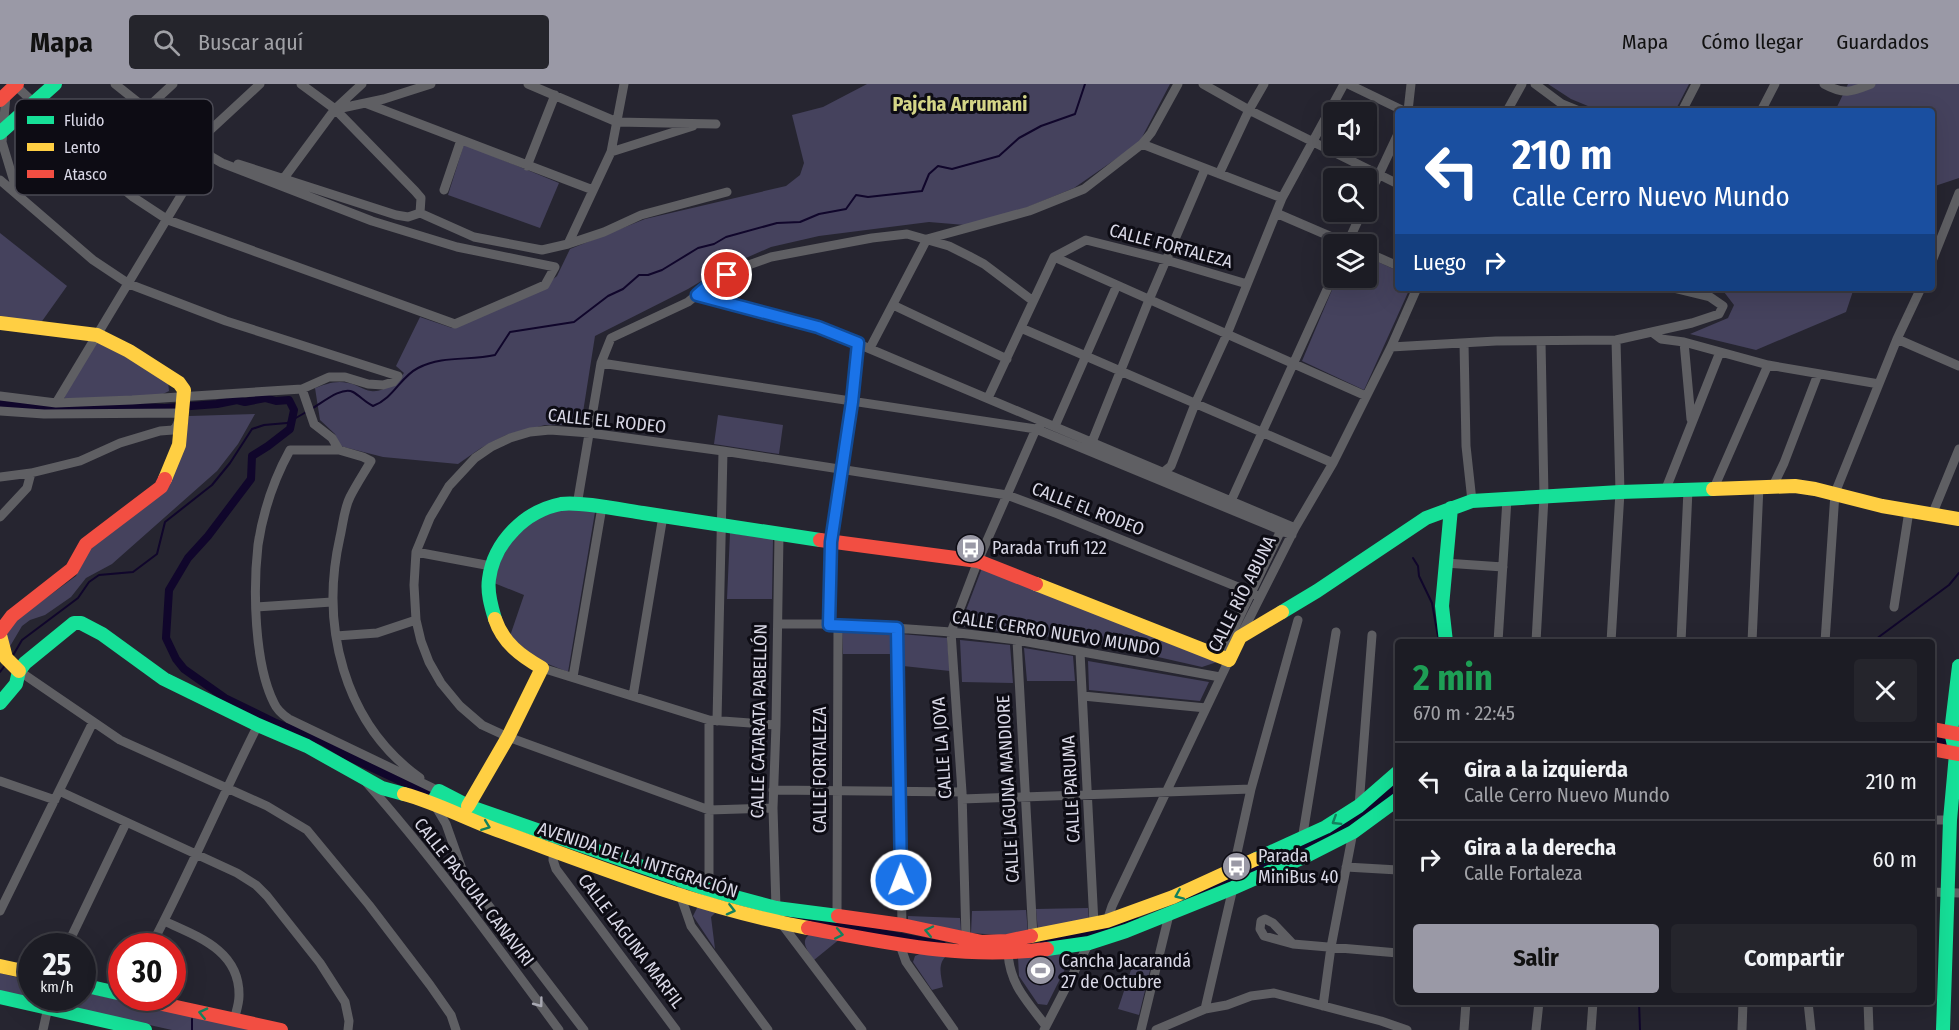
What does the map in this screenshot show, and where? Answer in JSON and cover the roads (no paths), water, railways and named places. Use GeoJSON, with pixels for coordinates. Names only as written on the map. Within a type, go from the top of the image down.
{"type":"FeatureCollection","features":[{"type":"Feature","properties":{"kind":"street"},"geometry":{"type":"LineString","coordinates":[[38,99],[55,84]]}},
{"type":"Feature","properties":{"kind":"street"},"geometry":{"type":"LineString","coordinates":[[115,84],[134,99]]}},
{"type":"Feature","properties":{"kind":"street"},"geometry":{"type":"LineString","coordinates":[[157,99],[173,84]]}},
{"type":"Feature","properties":{"kind":"street"},"geometry":{"type":"LineString","coordinates":[[213,127],[260,84]]}},
{"type":"Feature","properties":{"kind":"street"},"geometry":{"type":"LineString","coordinates":[[301,84],[335,109],[421,198],[420,213]]}},
{"type":"Feature","properties":{"kind":"street"},"geometry":{"type":"LineString","coordinates":[[284,178],[335,109],[362,84]]}},
{"type":"Feature","properties":{"kind":"street"},"geometry":{"type":"LineString","coordinates":[[335,109],[431,84]]}},
{"type":"Feature","properties":{"kind":"street"},"geometry":{"type":"LineString","coordinates":[[528,84],[617,122],[716,124]]}},
{"type":"Feature","properties":{"kind":"street"},"geometry":{"type":"LineString","coordinates":[[568,244],[610,152],[624,84]]}},
{"type":"Feature","properties":{"kind":"street"},"geometry":{"type":"LineString","coordinates":[[870,348],[927,239],[1029,211],[1084,189],[1142,144],[1151,133],[1178,84]]}},
{"type":"Feature","properties":{"kind":"street"},"geometry":{"type":"LineString","coordinates":[[1203,84],[1249,110],[1395,182]]}},
{"type":"Feature","properties":{"kind":"street"},"geometry":{"type":"LineString","coordinates":[[1219,174],[1264,84]]}},
{"type":"Feature","properties":{"kind":"street"},"geometry":{"type":"LineString","coordinates":[[1154,478],[1171,466],[1194,404],[1227,334],[1282,198],[1346,84],[1399,108]]}},
{"type":"Feature","properties":{"kind":"street"},"geometry":{"type":"LineString","coordinates":[[1407,108],[1412,84]]}},
{"type":"Feature","properties":{"kind":"street"},"geometry":{"type":"LineString","coordinates":[[1509,108],[1522,84]]}},
{"type":"Feature","properties":{"kind":"street"},"geometry":{"type":"LineString","coordinates":[[1534,84],[1562,104],[1572,108]]}},
{"type":"Feature","properties":{"kind":"street"},"geometry":{"type":"LineString","coordinates":[[1684,108],[1696,84]]}},
{"type":"Feature","properties":{"kind":"street"},"geometry":{"type":"LineString","coordinates":[[1763,108],[1775,84]]}},
{"type":"Feature","properties":{"kind":"street"},"geometry":{"type":"LineString","coordinates":[[1824,84],[1840,92],[1846,92],[1871,84]]}},
{"type":"Feature","properties":{"kind":"street"},"geometry":{"type":"LineString","coordinates":[[15,186],[1,132],[11,90],[27,99]]}},
{"type":"Feature","properties":{"kind":"street"},"geometry":{"type":"LineString","coordinates":[[527,166],[555,95]]}},
{"type":"Feature","properties":{"kind":"street"},"geometry":{"type":"LineString","coordinates":[[365,103],[593,190]]}},
{"type":"Feature","properties":{"kind":"street"},"geometry":{"type":"LineString","coordinates":[[1,132],[15,120]]}},
{"type":"Feature","properties":{"kind":"street"},"geometry":{"type":"LineString","coordinates":[[610,152],[701,124]]}},
{"type":"Feature","properties":{"kind":"street"},"geometry":{"type":"LineString","coordinates":[[444,190],[461,140]]}},
{"type":"Feature","properties":{"kind":"street"},"geometry":{"type":"LineString","coordinates":[[1377,180],[1395,141]]}},
{"type":"Feature","properties":{"kind":"street"},"geometry":{"type":"LineString","coordinates":[[1142,144],[1282,198]]}},
{"type":"Feature","properties":{"kind":"street"},"geometry":{"type":"LineString","coordinates":[[213,156],[396,214],[408,217],[420,213],[474,237],[542,250],[604,232],[641,215],[727,192]]}},
{"type":"Feature","properties":{"kind":"street"},"geometry":{"type":"LineString","coordinates":[[131,195],[168,220],[455,324],[545,285],[555,267],[463,248],[372,221],[230,167],[213,158]]}},
{"type":"Feature","properties":{"kind":"street"},"geometry":{"type":"LineString","coordinates":[[1092,442],[1119,372],[1205,169]]}},
{"type":"Feature","properties":{"kind":"street"},"geometry":{"type":"LineString","coordinates":[[0,180],[15,194]]}},
{"type":"Feature","properties":{"kind":"street"},"geometry":{"type":"LineString","coordinates":[[1935,253],[1959,193]]}},
{"type":"Feature","properties":{"kind":"street"},"geometry":{"type":"LineString","coordinates":[[0,411],[44,414],[183,405],[302,389],[329,377],[345,377],[368,384],[383,385],[398,376],[226,321],[129,284],[93,260],[16,195]]}},
{"type":"Feature","properties":{"kind":"street"},"geometry":{"type":"LineString","coordinates":[[56,403],[182,195]]}},
{"type":"Feature","properties":{"kind":"street"},"geometry":{"type":"LineString","coordinates":[[1276,213],[1325,234]]}},
{"type":"Feature","properties":{"kind":"street"},"geometry":{"type":"LineString","coordinates":[[577,505],[601,363],[611,338],[688,302],[711,283],[743,267],[771,257],[907,234],[949,246],[984,264],[1034,301]]}},
{"type":"Feature","properties":{"kind":"street","name":"CALLE FORTALEZA"},"geometry":{"type":"LineString","coordinates":[[1054,257],[1086,240],[1247,284]]}},
{"type":"Feature","properties":{"kind":"street"},"geometry":{"type":"LineString","coordinates":[[988,398],[1054,257],[1366,396]]}},
{"type":"Feature","properties":{"kind":"street"},"geometry":{"type":"LineString","coordinates":[[1377,257],[1395,265]]}},
{"type":"Feature","properties":{"kind":"street"},"geometry":{"type":"LineString","coordinates":[[1036,429],[1050,424],[1085,357],[1117,285]]}},
{"type":"Feature","properties":{"kind":"street"},"geometry":{"type":"LineString","coordinates":[[1231,501],[1327,288]]}},
{"type":"Feature","properties":{"kind":"street","name":"CALLE RÍO ABUNA"},"geometry":{"type":"LineString","coordinates":[[1101,922],[1112,906],[1206,708],[1220,677],[1225,658],[1240,637],[1256,594],[1333,463],[1416,291]]}},
{"type":"Feature","properties":{"kind":"street"},"geometry":{"type":"LineString","coordinates":[[1390,348],[1464,343],[1616,340],[1692,323],[1722,311],[1723,306],[1710,297],[1685,291]]}},
{"type":"Feature","properties":{"kind":"street"},"geometry":{"type":"LineString","coordinates":[[1825,639],[1835,493],[1897,339],[1920,291]]}},
{"type":"Feature","properties":{"kind":"street"},"geometry":{"type":"LineString","coordinates":[[697,295],[818,327],[1164,472],[1294,532]]}},
{"type":"Feature","properties":{"kind":"street"},"geometry":{"type":"LineString","coordinates":[[893,305],[1007,358]]}},
{"type":"Feature","properties":{"kind":"street"},"geometry":{"type":"LineString","coordinates":[[0,323],[97,335],[120,344],[179,383],[184,390],[179,445],[161,487],[86,544],[65,576],[12,616],[0,633],[12,665],[16,684],[0,703]]}},
{"type":"Feature","properties":{"kind":"street"},"geometry":{"type":"LineString","coordinates":[[1021,328],[1333,463]]}},
{"type":"Feature","properties":{"kind":"street"},"geometry":{"type":"LineString","coordinates":[[1653,333],[1661,339],[1684,342],[1768,365],[1879,384]]}},
{"type":"Feature","properties":{"kind":"street"},"geometry":{"type":"LineString","coordinates":[[1897,339],[1959,366]]}},
{"type":"Feature","properties":{"kind":"street"},"geometry":{"type":"LineString","coordinates":[[1611,639],[1620,492],[1616,340]]}},
{"type":"Feature","properties":{"kind":"street"},"geometry":{"type":"LineString","coordinates":[[1536,639],[1544,496],[1541,341]]}},
{"type":"Feature","properties":{"kind":"street"},"geometry":{"type":"LineString","coordinates":[[1684,342],[1692,421]]}},
{"type":"Feature","properties":{"kind":"street","name":"CALLE FORTALEZA"},"geometry":{"type":"LineString","coordinates":[[837,915],[831,542],[852,402],[858,343]]}},
{"type":"Feature","properties":{"kind":"street"},"geometry":{"type":"LineString","coordinates":[[1464,343],[1466,446],[1472,501]]}},
{"type":"Feature","properties":{"kind":"street"},"geometry":{"type":"LineString","coordinates":[[1665,491],[1720,352]]}},
{"type":"Feature","properties":{"kind":"street"},"geometry":{"type":"LineString","coordinates":[[601,363],[1036,429],[1154,478],[1283,527]]}},
{"type":"Feature","properties":{"kind":"street"},"geometry":{"type":"LineString","coordinates":[[1714,489],[1768,365]]}},
{"type":"Feature","properties":{"kind":"street"},"geometry":{"type":"LineString","coordinates":[[1752,639],[1766,486],[1784,462],[1818,374]]}},
{"type":"Feature","properties":{"kind":"street"},"geometry":{"type":"LineString","coordinates":[[302,389],[314,424],[332,438],[339,450]]}},
{"type":"Feature","properties":{"kind":"street"},"geometry":{"type":"LineString","coordinates":[[0,396],[56,403],[183,405]]}},
{"type":"Feature","properties":{"kind":"street"},"geometry":{"type":"LineString","coordinates":[[0,477],[32,473],[80,461],[120,443],[160,431],[173,430],[183,405]]}},
{"type":"Feature","properties":{"kind":"street","name":"CALLE LA JOYA"},"geometry":{"type":"LineString","coordinates":[[966,938],[962,796],[951,632],[978,561],[1036,429]]}},
{"type":"Feature","properties":{"kind":"street","name":"CALLE EL RODEO"},"geometry":{"type":"LineString","coordinates":[[772,808],[709,810],[508,737],[482,725],[460,706],[441,683],[429,662],[416,620],[414,585],[416,552],[430,518],[449,486],[464,469],[483,453],[510,438],[530,432],[550,430],[590,433],[723,451],[1007,495],[1256,594]]}},
{"type":"Feature","properties":{"kind":"street"},"geometry":{"type":"LineString","coordinates":[[1932,515],[1959,449]]}},
{"type":"Feature","properties":{"kind":"street"},"geometry":{"type":"LineString","coordinates":[[332,602],[256,607],[258,544],[270,495],[282,463],[290,450],[339,450],[371,461],[349,498],[333,570],[332,602],[336,636],[343,670],[360,710],[371,728],[397,759],[436,796]]}},
{"type":"Feature","properties":{"kind":"street"},"geometry":{"type":"LineString","coordinates":[[708,890],[723,451]]}},
{"type":"Feature","properties":{"kind":"street"},"geometry":{"type":"LineString","coordinates":[[0,517],[27,488],[32,473]]}},
{"type":"Feature","properties":{"kind":"street"},"geometry":{"type":"LineString","coordinates":[[1240,637],[1317,591],[1426,518],[1472,501],[1620,492],[1795,486],[1909,511],[1959,519]]}},
{"type":"Feature","properties":{"kind":"street"},"geometry":{"type":"LineString","coordinates":[[1682,639],[1688,490]]}},
{"type":"Feature","properties":{"kind":"street"},"geometry":{"type":"LineString","coordinates":[[1498,639],[1507,499]]}},
{"type":"Feature","properties":{"kind":"street"},"geometry":{"type":"LineString","coordinates":[[776,725],[713,721],[529,662],[516,652],[499,631],[490,604],[489,579],[492,566],[505,540],[523,520],[552,506],[577,505],[978,561],[1225,658],[1256,594],[1283,527]]}},
{"type":"Feature","properties":{"kind":"street"},"geometry":{"type":"LineString","coordinates":[[573,677],[602,507]]}},
{"type":"Feature","properties":{"kind":"street"},"geometry":{"type":"LineString","coordinates":[[1446,639],[1442,606],[1451,508]]}},
{"type":"Feature","properties":{"kind":"street"},"geometry":{"type":"LineString","coordinates":[[1894,607],[1909,511]]}},
{"type":"Feature","properties":{"kind":"street"},"geometry":{"type":"LineString","coordinates":[[633,696],[663,516]]}},
{"type":"Feature","properties":{"kind":"street","name":"CALLE CATARATA PABELLÓN"},"geometry":{"type":"LineString","coordinates":[[776,908],[772,808],[776,725],[779,534]]}},
{"type":"Feature","properties":{"kind":"street"},"geometry":{"type":"LineString","coordinates":[[416,552],[492,566]]}},
{"type":"Feature","properties":{"kind":"street"},"geometry":{"type":"LineString","coordinates":[[1445,563],[1503,567]]}},
{"type":"Feature","properties":{"kind":"street","name":"AVENIDA DE LA INTEGRACIÓN"},"geometry":{"type":"LineString","coordinates":[[256,607],[261,660],[273,703],[279,712],[436,796],[478,823],[776,908],[902,925],[990,942],[1033,937],[1101,922],[1173,897],[1302,840],[1326,827],[1359,806],[1395,775]]}},
{"type":"Feature","properties":{"kind":"street"},"geometry":{"type":"LineString","coordinates":[[336,636],[376,633],[416,620]]}},
{"type":"Feature","properties":{"kind":"street"},"geometry":{"type":"LineString","coordinates":[[1233,871],[1251,789],[1298,620]]}},
{"type":"Feature","properties":{"kind":"street","name":"AVENIDA DE LA INTEGRACIÓN"},"geometry":{"type":"LineString","coordinates":[[12,665],[25,663],[74,623],[81,622],[102,633],[164,679],[307,746],[382,788],[436,796],[468,806],[554,845],[681,897],[781,923],[950,952],[1008,953],[1089,943],[1169,915],[1306,856],[1353,832],[1395,801]]}},
{"type":"Feature","properties":{"kind":"street","name":"CALLE CERRO NUEVO MUNDO"},"geometry":{"type":"LineString","coordinates":[[778,624],[951,632],[1017,640],[1220,677]]}},
{"type":"Feature","properties":{"kind":"street"},"geometry":{"type":"LineString","coordinates":[[897,628],[902,925]]}},
{"type":"Feature","properties":{"kind":"street"},"geometry":{"type":"LineString","coordinates":[[1302,840],[1336,632]]}},
{"type":"Feature","properties":{"kind":"street"},"geometry":{"type":"LineString","coordinates":[[1359,806],[1372,635]]}},
{"type":"Feature","properties":{"kind":"street","name":"CALLE LAGUNA MANDIORE"},"geometry":{"type":"LineString","coordinates":[[1017,640],[1033,937]]}},
{"type":"Feature","properties":{"kind":"street","name":"CALLE PARUMA"},"geometry":{"type":"LineString","coordinates":[[1080,652],[1087,795],[1101,922]]}},
{"type":"Feature","properties":{"kind":"street"},"geometry":{"type":"LineString","coordinates":[[12,665],[120,740],[295,822],[315,838],[429,985],[451,1015],[456,1030]]}},
{"type":"Feature","properties":{"kind":"street"},"geometry":{"type":"LineString","coordinates":[[1942,1030],[1953,893],[1950,820],[1957,754],[1955,733],[1959,666]]}},
{"type":"Feature","properties":{"kind":"street"},"geometry":{"type":"LineString","coordinates":[[468,806],[508,737],[542,668]]}},
{"type":"Feature","properties":{"kind":"street"},"geometry":{"type":"LineString","coordinates":[[1083,696],[1206,708]]}},
{"type":"Feature","properties":{"kind":"street"},"geometry":{"type":"LineString","coordinates":[[0,911],[93,722]]}},
{"type":"Feature","properties":{"kind":"street"},"geometry":{"type":"LineString","coordinates":[[158,933],[258,725]]}},
{"type":"Feature","properties":{"kind":"street"},"geometry":{"type":"LineString","coordinates":[[1935,730],[1955,733]]}},
{"type":"Feature","properties":{"kind":"street"},"geometry":{"type":"LineString","coordinates":[[1935,750],[1957,754]]}},
{"type":"Feature","properties":{"kind":"street","name":"CALLE PASCUAL CANAVIRI"},"geometry":{"type":"LineString","coordinates":[[360,776],[427,856],[559,1030]]}},
{"type":"Feature","properties":{"kind":"street"},"geometry":{"type":"LineString","coordinates":[[0,781],[57,796],[126,823],[247,878],[267,896],[320,963],[340,993],[347,1008],[348,1030]]}},
{"type":"Feature","properties":{"kind":"street"},"geometry":{"type":"LineString","coordinates":[[773,790],[900,791],[962,796],[1025,797],[1251,789]]}},
{"type":"Feature","properties":{"kind":"street","name":"CALLE PASCUAL CANAVIRI"},"geometry":{"type":"LineString","coordinates":[[436,796],[463,872],[584,1030]]}},
{"type":"Feature","properties":{"kind":"street"},"geometry":{"type":"LineString","coordinates":[[1935,820],[1950,820]]}},
{"type":"Feature","properties":{"kind":"street"},"geometry":{"type":"LineString","coordinates":[[73,933],[126,823]]}},
{"type":"Feature","properties":{"kind":"street"},"geometry":{"type":"LineString","coordinates":[[1323,1006],[1353,832]]}},
{"type":"Feature","properties":{"kind":"street","name":"CALLE LAGUNA MARFIL"},"geometry":{"type":"LineString","coordinates":[[554,845],[553,860],[556,869],[676,1030]]}},
{"type":"Feature","properties":{"kind":"street"},"geometry":{"type":"LineString","coordinates":[[1346,867],[1395,870]]}},
{"type":"Feature","properties":{"kind":"street"},"geometry":{"type":"LineString","coordinates":[[682,882],[681,897],[691,926],[768,1030]]}},
{"type":"Feature","properties":{"kind":"street"},"geometry":{"type":"LineString","coordinates":[[1205,1009],[1233,888]]}},
{"type":"Feature","properties":{"kind":"street"},"geometry":{"type":"LineString","coordinates":[[1935,892],[1953,893]]}},
{"type":"Feature","properties":{"kind":"street"},"geometry":{"type":"LineString","coordinates":[[1141,1030],[1169,915]]}},
{"type":"Feature","properties":{"kind":"street"},"geometry":{"type":"LineString","coordinates":[[164,921],[216,947],[229,960],[237,977],[239,997],[234,1020]]}},
{"type":"Feature","properties":{"kind":"street"},"geometry":{"type":"LineString","coordinates":[[781,923],[862,1030]]}},
{"type":"Feature","properties":{"kind":"street"},"geometry":{"type":"LineString","coordinates":[[1008,953],[1009,970],[1016,987],[1045,1028],[1089,943]]}},
{"type":"Feature","properties":{"kind":"street"},"geometry":{"type":"LineString","coordinates":[[1293,944],[1395,953]]}},
{"type":"Feature","properties":{"kind":"street"},"geometry":{"type":"LineString","coordinates":[[900,945],[906,962],[954,1030]]}},
{"type":"Feature","properties":{"kind":"street"},"geometry":{"type":"LineString","coordinates":[[0,966],[18,970]]}},
{"type":"Feature","properties":{"kind":"street"},"geometry":{"type":"LineString","coordinates":[[1156,1030],[1205,1009],[1227,1005],[1262,993],[1286,996],[1407,1030]]}},
{"type":"Feature","properties":{"kind":"street"},"geometry":{"type":"LineString","coordinates":[[0,997],[18,999]]}},
{"type":"Feature","properties":{"kind":"street"},"geometry":{"type":"LineString","coordinates":[[1464,1030],[1466,1005]]}},
{"type":"Feature","properties":{"kind":"street"},"geometry":{"type":"LineString","coordinates":[[1536,1030],[1539,1005]]}},
{"type":"Feature","properties":{"kind":"street"},"geometry":{"type":"LineString","coordinates":[[1591,1030],[1593,1005]]}},
{"type":"Feature","properties":{"kind":"street"},"geometry":{"type":"LineString","coordinates":[[1742,1030],[1743,1005]]}},
{"type":"Feature","properties":{"kind":"street"},"geometry":{"type":"LineString","coordinates":[[1808,1005],[1811,1030]]}},
{"type":"Feature","properties":{"kind":"street"},"geometry":{"type":"LineString","coordinates":[[1868,1005],[1869,1030]]}},
{"type":"Feature","properties":{"kind":"street"},"geometry":{"type":"LineString","coordinates":[[186,1009],[281,1030]]}},
{"type":"Feature","properties":{"kind":"street"},"geometry":{"type":"LineString","coordinates":[[43,1030],[47,1011]]}},
{"type":"Feature","properties":{"kind":"street"},"geometry":{"type":"LineString","coordinates":[[77,1011],[145,1030]]}},
{"type":"Feature","properties":{"kind":"waterway"},"geometry":{"type":"LineString","coordinates":[[313,408],[343,391],[353,392],[373,406],[386,398],[418,368],[437,361],[495,355],[510,332],[574,322],[608,296],[623,289],[639,275],[648,275],[662,270],[698,248],[714,244],[726,237],[777,223],[800,222],[819,214],[846,209],[856,195],[868,197],[922,191],[929,174],[938,166],[952,169],[999,156],[1019,138],[1041,126],[1075,114],[1085,84]]}},
{"type":"Feature","properties":{"kind":"waterway"},"geometry":{"type":"LineString","coordinates":[[0,403],[69,410],[115,406],[165,408],[237,400],[245,402],[265,398],[276,401],[289,400],[294,410],[290,429],[252,456],[251,479],[208,536],[188,558],[169,590],[166,638],[176,659],[184,669],[225,698],[276,723],[324,742],[349,757],[437,798]]}},
{"type":"Feature","properties":{"kind":"waterway"},"geometry":{"type":"LineString","coordinates":[[12,657],[22,640],[78,598],[89,582],[99,575],[133,572],[157,554],[165,522],[212,485],[230,463],[252,429],[264,425],[287,423],[308,411]]}},
{"type":"Feature","properties":{"kind":"waterway"},"geometry":{"type":"LineString","coordinates":[[1413,558],[1432,603],[1438,639]]}},
{"type":"Feature","properties":{"kind":"waterway"},"geometry":{"type":"LineString","coordinates":[[1876,639],[1949,585],[1959,573]]}},
{"type":"Feature","properties":{"kind":"waterway"},"geometry":{"type":"LineString","coordinates":[[0,672],[6,664]]}},
{"type":"Feature","properties":{"kind":"waterway"},"geometry":{"type":"LineString","coordinates":[[1935,741],[1953,745]]}},
{"type":"Feature","properties":{"kind":"waterway"},"geometry":{"type":"LineString","coordinates":[[1187,900],[1310,844],[1362,813],[1395,789]]}},
{"type":"Feature","properties":{"kind":"waterway"},"geometry":{"type":"LineString","coordinates":[[766,912],[942,945]]}},
{"type":"Feature","properties":{"kind":"waterway"},"geometry":{"type":"LineString","coordinates":[[1044,943],[1136,921]]}},
{"type":"Feature","properties":{"kind":"waterway"},"geometry":{"type":"LineString","coordinates":[[1639,1005],[1640,1030]]}},
{"type":"Feature","properties":{"kind":"waterway"},"geometry":{"type":"LineString","coordinates":[[192,1019],[192,1030]]}},
{"type":"Feature","properties":{"kind":"place","name":"Parada Trufi 122"},"geometry":{"type":"Point","coordinates":[971,548]}},
{"type":"Feature","properties":{"kind":"place","name":"Parada MiniBus 40"},"geometry":{"type":"Point","coordinates":[1237,866]}},
{"type":"Feature","properties":{"kind":"place","name":"Cancha Jacarandá 27 de Octubre"},"geometry":{"type":"Point","coordinates":[1040,971]}},
{"type":"Feature","properties":{"kind":"district","name":"Pajcha Arrumani"},"geometry":{"type":"Point","coordinates":[960,104]}}]}
